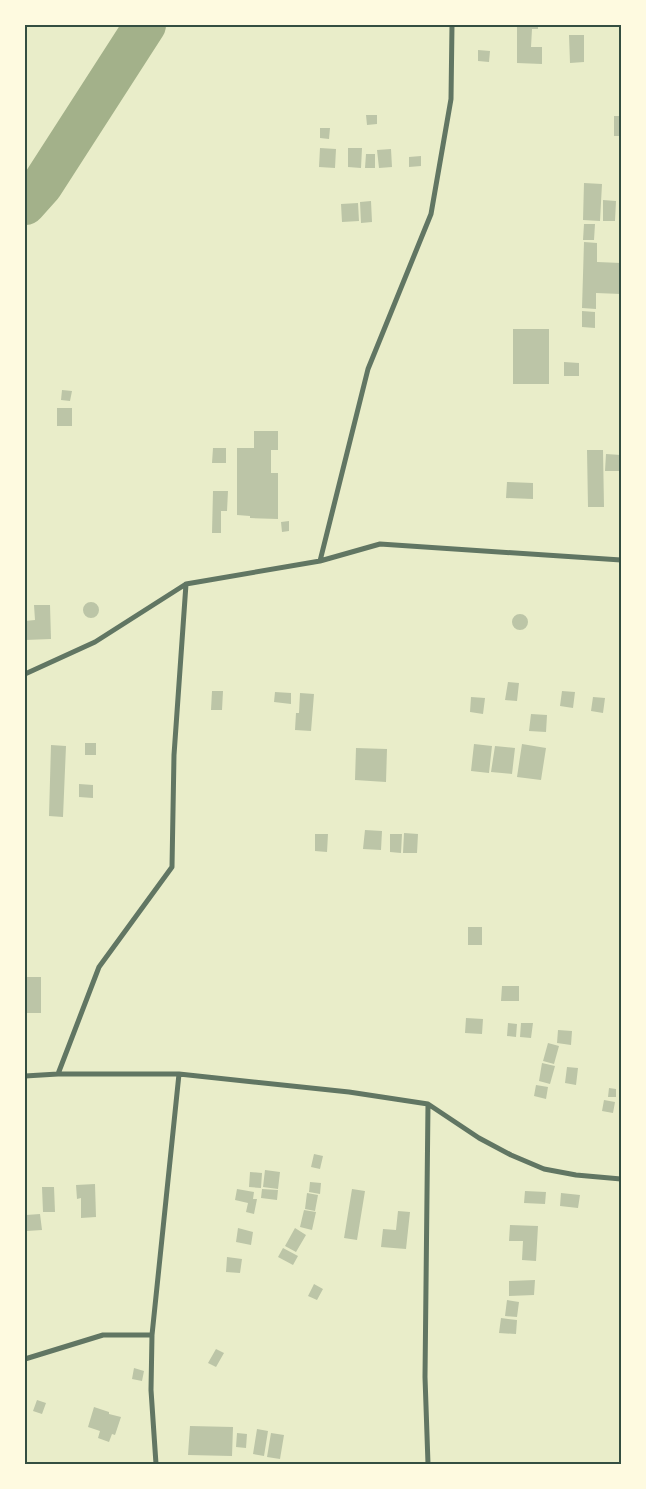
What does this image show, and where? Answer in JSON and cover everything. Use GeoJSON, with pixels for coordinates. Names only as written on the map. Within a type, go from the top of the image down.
{"type":"FeatureCollection","features":[{"type":"Feature","properties":{"kind":"street"},"geometry":{"type":"LineString","coordinates":[[320,561],[368,369],[431,214],[451,99],[452,25]]}},
{"type":"Feature","properties":{"kind":"street"},"geometry":{"type":"LineString","coordinates":[[25,674],[95,642],[186,584],[320,561],[380,544],[621,560]]}},
{"type":"Feature","properties":{"kind":"street"},"geometry":{"type":"LineString","coordinates":[[58,1074],[99,967],[172,867],[174,755],[186,584]]}},
{"type":"Feature","properties":{"kind":"street"},"geometry":{"type":"LineString","coordinates":[[25,1076],[58,1074],[180,1074],[348,1092],[428,1104],[479,1138],[511,1155],[544,1169],[576,1175],[621,1179]]}},
{"type":"Feature","properties":{"kind":"street"},"geometry":{"type":"LineString","coordinates":[[156,1464],[151,1390],[152,1335],[180,1074]]}},
{"type":"Feature","properties":{"kind":"street"},"geometry":{"type":"LineString","coordinates":[[428,1104],[425,1377],[428,1464]]}},
{"type":"Feature","properties":{"kind":"street"},"geometry":{"type":"LineString","coordinates":[[25,1359],[103,1335],[152,1335]]}},
{"type":"Feature","properties":{"kind":"building"},"geometry":{"type":"Polygon","coordinates":[[[517,25],[538,25],[538,29],[532,29],[531,47],[542,47],[542,64],[517,63],[517,25]]]}},
{"type":"Feature","properties":{"kind":"building"},"geometry":{"type":"Polygon","coordinates":[[[569,35],[584,35],[584,62],[570,63],[569,35]]]}},
{"type":"Feature","properties":{"kind":"building"},"geometry":{"type":"Polygon","coordinates":[[[478,50],[490,51],[489,62],[478,61],[478,50]]]}},
{"type":"Feature","properties":{"kind":"building"},"geometry":{"type":"Polygon","coordinates":[[[366,115],[377,115],[377,124],[367,125],[366,115]]]}},
{"type":"Feature","properties":{"kind":"building"},"geometry":{"type":"Polygon","coordinates":[[[614,116],[621,116],[621,136],[614,136],[614,116]]]}},
{"type":"Feature","properties":{"kind":"building"},"geometry":{"type":"Polygon","coordinates":[[[320,128],[330,128],[329,139],[320,138],[320,128]]]}},
{"type":"Feature","properties":{"kind":"building"},"geometry":{"type":"Polygon","coordinates":[[[320,148],[336,149],[335,168],[319,167],[320,148]]]}},
{"type":"Feature","properties":{"kind":"building"},"geometry":{"type":"Polygon","coordinates":[[[348,148],[362,148],[361,168],[348,167],[348,148]]]}},
{"type":"Feature","properties":{"kind":"building"},"geometry":{"type":"Polygon","coordinates":[[[391,149],[392,167],[379,168],[377,150],[391,149]]]}},
{"type":"Feature","properties":{"kind":"building"},"geometry":{"type":"Polygon","coordinates":[[[366,154],[375,154],[375,168],[365,168],[366,154]]]}},
{"type":"Feature","properties":{"kind":"building"},"geometry":{"type":"Polygon","coordinates":[[[421,156],[421,166],[409,167],[409,157],[421,156]]]}},
{"type":"Feature","properties":{"kind":"building"},"geometry":{"type":"Polygon","coordinates":[[[584,183],[602,184],[600,221],[583,220],[584,183]]]}},
{"type":"Feature","properties":{"kind":"building"},"geometry":{"type":"Polygon","coordinates":[[[603,200],[616,201],[615,221],[603,221],[603,200]]]}},
{"type":"Feature","properties":{"kind":"building"},"geometry":{"type":"Polygon","coordinates":[[[371,201],[372,222],[361,223],[360,202],[371,201]]]}},
{"type":"Feature","properties":{"kind":"building"},"geometry":{"type":"Polygon","coordinates":[[[358,203],[359,221],[342,222],[341,204],[358,203]]]}},
{"type":"Feature","properties":{"kind":"building"},"geometry":{"type":"Polygon","coordinates":[[[584,224],[595,224],[594,240],[583,240],[584,224]]]}},
{"type":"Feature","properties":{"kind":"building"},"geometry":{"type":"Polygon","coordinates":[[[584,242],[597,243],[597,262],[621,263],[621,294],[596,293],[596,309],[582,308],[584,242]]]}},
{"type":"Feature","properties":{"kind":"building"},"geometry":{"type":"Polygon","coordinates":[[[582,311],[595,312],[595,328],[582,327],[582,311]]]}},
{"type":"Feature","properties":{"kind":"building"},"geometry":{"type":"Polygon","coordinates":[[[513,329],[549,329],[549,384],[513,384],[513,329]]]}},
{"type":"Feature","properties":{"kind":"building"},"geometry":{"type":"Polygon","coordinates":[[[564,362],[579,363],[579,376],[564,376],[564,362]]]}},
{"type":"Feature","properties":{"kind":"building"},"geometry":{"type":"Polygon","coordinates":[[[62,390],[72,391],[70,401],[61,400],[62,390]]]}},
{"type":"Feature","properties":{"kind":"building"},"geometry":{"type":"Polygon","coordinates":[[[57,408],[72,408],[72,426],[57,426],[57,408]]]}},
{"type":"Feature","properties":{"kind":"building"},"geometry":{"type":"Polygon","coordinates":[[[254,431],[278,431],[278,450],[271,450],[271,473],[278,473],[278,519],[250,518],[250,516],[237,515],[237,448],[254,448],[254,431]]]}},
{"type":"Feature","properties":{"kind":"building"},"geometry":{"type":"Polygon","coordinates":[[[213,448],[226,448],[226,463],[212,463],[213,448]]]}},
{"type":"Feature","properties":{"kind":"building"},"geometry":{"type":"Polygon","coordinates":[[[587,450],[603,450],[604,507],[588,507],[587,450]]]}},
{"type":"Feature","properties":{"kind":"building"},"geometry":{"type":"Polygon","coordinates":[[[606,454],[621,455],[621,471],[605,471],[606,454]]]}},
{"type":"Feature","properties":{"kind":"building"},"geometry":{"type":"Polygon","coordinates":[[[507,482],[533,483],[533,499],[506,498],[507,482]]]}},
{"type":"Feature","properties":{"kind":"building"},"geometry":{"type":"Polygon","coordinates":[[[213,491],[228,491],[227,511],[221,511],[221,533],[212,533],[213,491]]]}},
{"type":"Feature","properties":{"kind":"building"},"geometry":{"type":"Polygon","coordinates":[[[289,521],[289,531],[282,532],[281,522],[289,521]]]}},
{"type":"Feature","properties":{"kind":"building"},"geometry":{"type":"Polygon","coordinates":[[[91,602],[97,604],[99,610],[97,616],[91,618],[85,616],[83,610],[85,604],[91,602]]]}},
{"type":"Feature","properties":{"kind":"building"},"geometry":{"type":"Polygon","coordinates":[[[34,605],[50,605],[51,639],[25,640],[25,621],[35,620],[34,605]]]}},
{"type":"Feature","properties":{"kind":"building"},"geometry":{"type":"Polygon","coordinates":[[[517,614],[523,614],[528,619],[526,628],[517,630],[512,625],[512,619],[517,614]]]}},
{"type":"Feature","properties":{"kind":"building"},"geometry":{"type":"Polygon","coordinates":[[[508,682],[519,683],[517,701],[505,700],[508,682]]]}},
{"type":"Feature","properties":{"kind":"building"},"geometry":{"type":"Polygon","coordinates":[[[212,691],[223,691],[222,710],[211,710],[212,691]]]}},
{"type":"Feature","properties":{"kind":"building"},"geometry":{"type":"Polygon","coordinates":[[[562,691],[575,692],[573,708],[560,706],[562,691]]]}},
{"type":"Feature","properties":{"kind":"building"},"geometry":{"type":"Polygon","coordinates":[[[275,692],[291,693],[291,704],[274,702],[275,692]]]}},
{"type":"Feature","properties":{"kind":"building"},"geometry":{"type":"Polygon","coordinates":[[[300,693],[314,694],[311,731],[295,730],[296,713],[299,713],[300,693]]]}},
{"type":"Feature","properties":{"kind":"building"},"geometry":{"type":"Polygon","coordinates":[[[471,697],[485,698],[483,714],[470,712],[471,697]]]}},
{"type":"Feature","properties":{"kind":"building"},"geometry":{"type":"Polygon","coordinates":[[[593,697],[605,698],[603,713],[591,711],[593,697]]]}},
{"type":"Feature","properties":{"kind":"building"},"geometry":{"type":"Polygon","coordinates":[[[531,714],[547,715],[546,732],[529,731],[531,714]]]}},
{"type":"Feature","properties":{"kind":"building"},"geometry":{"type":"Polygon","coordinates":[[[85,743],[96,743],[96,755],[85,755],[85,743]]]}},
{"type":"Feature","properties":{"kind":"building"},"geometry":{"type":"Polygon","coordinates":[[[474,744],[492,746],[489,773],[471,771],[474,744]]]}},
{"type":"Feature","properties":{"kind":"building"},"geometry":{"type":"Polygon","coordinates":[[[522,744],[546,748],[541,780],[517,777],[522,744]]]}},
{"type":"Feature","properties":{"kind":"building"},"geometry":{"type":"Polygon","coordinates":[[[51,745],[66,746],[63,817],[49,816],[51,745]]]}},
{"type":"Feature","properties":{"kind":"building"},"geometry":{"type":"Polygon","coordinates":[[[495,746],[515,748],[512,774],[491,772],[495,746]]]}},
{"type":"Feature","properties":{"kind":"building"},"geometry":{"type":"Polygon","coordinates":[[[356,748],[387,749],[386,782],[355,780],[356,748]]]}},
{"type":"Feature","properties":{"kind":"building"},"geometry":{"type":"Polygon","coordinates":[[[79,784],[93,785],[93,798],[79,797],[79,784]]]}},
{"type":"Feature","properties":{"kind":"building"},"geometry":{"type":"Polygon","coordinates":[[[365,830],[382,831],[381,850],[363,849],[365,830]]]}},
{"type":"Feature","properties":{"kind":"building"},"geometry":{"type":"Polygon","coordinates":[[[404,833],[418,834],[417,853],[403,853],[404,833]]]}},
{"type":"Feature","properties":{"kind":"building"},"geometry":{"type":"Polygon","coordinates":[[[315,834],[328,834],[327,852],[315,851],[315,834]]]}},
{"type":"Feature","properties":{"kind":"building"},"geometry":{"type":"Polygon","coordinates":[[[390,834],[402,834],[401,853],[390,852],[390,834]]]}},
{"type":"Feature","properties":{"kind":"building"},"geometry":{"type":"Polygon","coordinates":[[[468,927],[482,927],[482,945],[468,945],[468,927]]]}},
{"type":"Feature","properties":{"kind":"building"},"geometry":{"type":"Polygon","coordinates":[[[25,977],[41,977],[41,1013],[25,1013],[25,977]]]}},
{"type":"Feature","properties":{"kind":"building"},"geometry":{"type":"Polygon","coordinates":[[[502,986],[519,986],[519,1001],[501,1001],[502,986]]]}},
{"type":"Feature","properties":{"kind":"building"},"geometry":{"type":"Polygon","coordinates":[[[466,1018],[483,1019],[482,1034],[465,1033],[466,1018]]]}},
{"type":"Feature","properties":{"kind":"building"},"geometry":{"type":"Polygon","coordinates":[[[508,1023],[517,1024],[516,1037],[507,1036],[508,1023]]]}},
{"type":"Feature","properties":{"kind":"building"},"geometry":{"type":"Polygon","coordinates":[[[521,1023],[533,1023],[531,1038],[520,1037],[521,1023]]]}},
{"type":"Feature","properties":{"kind":"building"},"geometry":{"type":"Polygon","coordinates":[[[558,1030],[572,1031],[571,1045],[557,1043],[558,1030]]]}},
{"type":"Feature","properties":{"kind":"building"},"geometry":{"type":"Polygon","coordinates":[[[548,1043],[559,1046],[554,1064],[543,1061],[548,1043]]]}},
{"type":"Feature","properties":{"kind":"building"},"geometry":{"type":"Polygon","coordinates":[[[542,1063],[555,1066],[550,1084],[539,1081],[542,1063]]]}},
{"type":"Feature","properties":{"kind":"building"},"geometry":{"type":"Polygon","coordinates":[[[567,1067],[578,1068],[576,1085],[565,1083],[567,1067]]]}},
{"type":"Feature","properties":{"kind":"building"},"geometry":{"type":"Polygon","coordinates":[[[536,1085],[548,1087],[546,1099],[534,1096],[536,1085]]]}},
{"type":"Feature","properties":{"kind":"building"},"geometry":{"type":"Polygon","coordinates":[[[609,1088],[616,1089],[616,1097],[608,1097],[609,1088]]]}},
{"type":"Feature","properties":{"kind":"building"},"geometry":{"type":"Polygon","coordinates":[[[604,1100],[615,1102],[613,1113],[602,1111],[604,1100]]]}},
{"type":"Feature","properties":{"kind":"building"},"geometry":{"type":"Polygon","coordinates":[[[314,1154],[323,1156],[320,1169],[311,1167],[314,1154]]]}},
{"type":"Feature","properties":{"kind":"building"},"geometry":{"type":"Polygon","coordinates":[[[265,1170],[280,1172],[278,1189],[263,1187],[265,1170]]]}},
{"type":"Feature","properties":{"kind":"building"},"geometry":{"type":"Polygon","coordinates":[[[250,1172],[262,1173],[261,1188],[249,1187],[250,1172]]]}},
{"type":"Feature","properties":{"kind":"building"},"geometry":{"type":"Polygon","coordinates":[[[310,1182],[321,1183],[320,1194],[309,1192],[310,1182]]]}},
{"type":"Feature","properties":{"kind":"building"},"geometry":{"type":"Polygon","coordinates":[[[95,1184],[96,1217],[81,1218],[81,1198],[77,1199],[76,1185],[95,1184]]]}},
{"type":"Feature","properties":{"kind":"building"},"geometry":{"type":"Polygon","coordinates":[[[42,1187],[54,1187],[55,1212],[43,1212],[42,1187]]]}},
{"type":"Feature","properties":{"kind":"building"},"geometry":{"type":"Polygon","coordinates":[[[237,1189],[254,1192],[253,1199],[257,1199],[254,1214],[246,1212],[248,1203],[235,1200],[237,1189]]]}},
{"type":"Feature","properties":{"kind":"building"},"geometry":{"type":"Polygon","coordinates":[[[262,1189],[278,1190],[277,1200],[261,1198],[262,1189]]]}},
{"type":"Feature","properties":{"kind":"building"},"geometry":{"type":"Polygon","coordinates":[[[352,1189],[365,1191],[357,1240],[344,1238],[352,1189]]]}},
{"type":"Feature","properties":{"kind":"building"},"geometry":{"type":"Polygon","coordinates":[[[525,1191],[546,1192],[545,1204],[524,1203],[525,1191]]]}},
{"type":"Feature","properties":{"kind":"building"},"geometry":{"type":"Polygon","coordinates":[[[307,1193],[318,1195],[315,1211],[305,1209],[307,1193]]]}},
{"type":"Feature","properties":{"kind":"building"},"geometry":{"type":"Polygon","coordinates":[[[561,1193],[580,1195],[578,1208],[560,1206],[561,1193]]]}},
{"type":"Feature","properties":{"kind":"building"},"geometry":{"type":"Polygon","coordinates":[[[304,1210],[316,1212],[312,1230],[300,1227],[304,1210]]]}},
{"type":"Feature","properties":{"kind":"building"},"geometry":{"type":"Polygon","coordinates":[[[398,1211],[410,1212],[406,1249],[381,1247],[383,1229],[396,1230],[398,1211]]]}},
{"type":"Feature","properties":{"kind":"building"},"geometry":{"type":"Polygon","coordinates":[[[40,1214],[42,1230],[27,1231],[26,1215],[40,1214]]]}},
{"type":"Feature","properties":{"kind":"building"},"geometry":{"type":"Polygon","coordinates":[[[510,1225],[538,1226],[536,1261],[522,1260],[523,1241],[509,1241],[510,1225]]]}},
{"type":"Feature","properties":{"kind":"building"},"geometry":{"type":"Polygon","coordinates":[[[238,1228],[253,1232],[251,1245],[236,1242],[238,1228]]]}},
{"type":"Feature","properties":{"kind":"building"},"geometry":{"type":"Polygon","coordinates":[[[295,1228],[306,1235],[296,1252],[285,1246],[295,1228]]]}},
{"type":"Feature","properties":{"kind":"building"},"geometry":{"type":"Polygon","coordinates":[[[283,1248],[298,1256],[293,1265],[278,1257],[283,1248]]]}},
{"type":"Feature","properties":{"kind":"building"},"geometry":{"type":"Polygon","coordinates":[[[227,1257],[242,1259],[240,1273],[226,1272],[227,1257]]]}},
{"type":"Feature","properties":{"kind":"building"},"geometry":{"type":"Polygon","coordinates":[[[535,1280],[534,1295],[509,1296],[509,1281],[535,1280]]]}},
{"type":"Feature","properties":{"kind":"building"},"geometry":{"type":"Polygon","coordinates":[[[314,1284],[323,1289],[317,1300],[308,1296],[314,1284]]]}},
{"type":"Feature","properties":{"kind":"building"},"geometry":{"type":"Polygon","coordinates":[[[507,1300],[519,1302],[517,1317],[505,1316],[507,1300]]]}},
{"type":"Feature","properties":{"kind":"building"},"geometry":{"type":"Polygon","coordinates":[[[501,1318],[517,1320],[516,1334],[499,1333],[501,1318]]]}},
{"type":"Feature","properties":{"kind":"building"},"geometry":{"type":"Polygon","coordinates":[[[216,1349],[224,1353],[216,1367],[208,1363],[216,1349]]]}},
{"type":"Feature","properties":{"kind":"building"},"geometry":{"type":"Polygon","coordinates":[[[134,1368],[144,1371],[142,1381],[132,1379],[134,1368]]]}},
{"type":"Feature","properties":{"kind":"building"},"geometry":{"type":"Polygon","coordinates":[[[37,1400],[46,1403],[42,1414],[33,1411],[37,1400]]]}},
{"type":"Feature","properties":{"kind":"building"},"geometry":{"type":"Polygon","coordinates":[[[94,1407],[121,1417],[115,1435],[112,1434],[109,1442],[98,1438],[100,1431],[88,1427],[94,1407]]]}},
{"type":"Feature","properties":{"kind":"building"},"geometry":{"type":"Polygon","coordinates":[[[190,1426],[233,1427],[232,1456],[188,1455],[190,1426]]]}},
{"type":"Feature","properties":{"kind":"building"},"geometry":{"type":"Polygon","coordinates":[[[257,1429],[268,1431],[264,1456],[253,1454],[257,1429]]]}},
{"type":"Feature","properties":{"kind":"building"},"geometry":{"type":"Polygon","coordinates":[[[237,1433],[247,1434],[246,1448],[236,1447],[237,1433]]]}},
{"type":"Feature","properties":{"kind":"building"},"geometry":{"type":"Polygon","coordinates":[[[271,1433],[284,1435],[280,1459],[267,1457],[271,1433]]]}},
{"type":"Feature","properties":{"kind":"waterway"},"geometry":{"type":"LineString","coordinates":[[25,204],[42,185],[145,25]]}}]}
